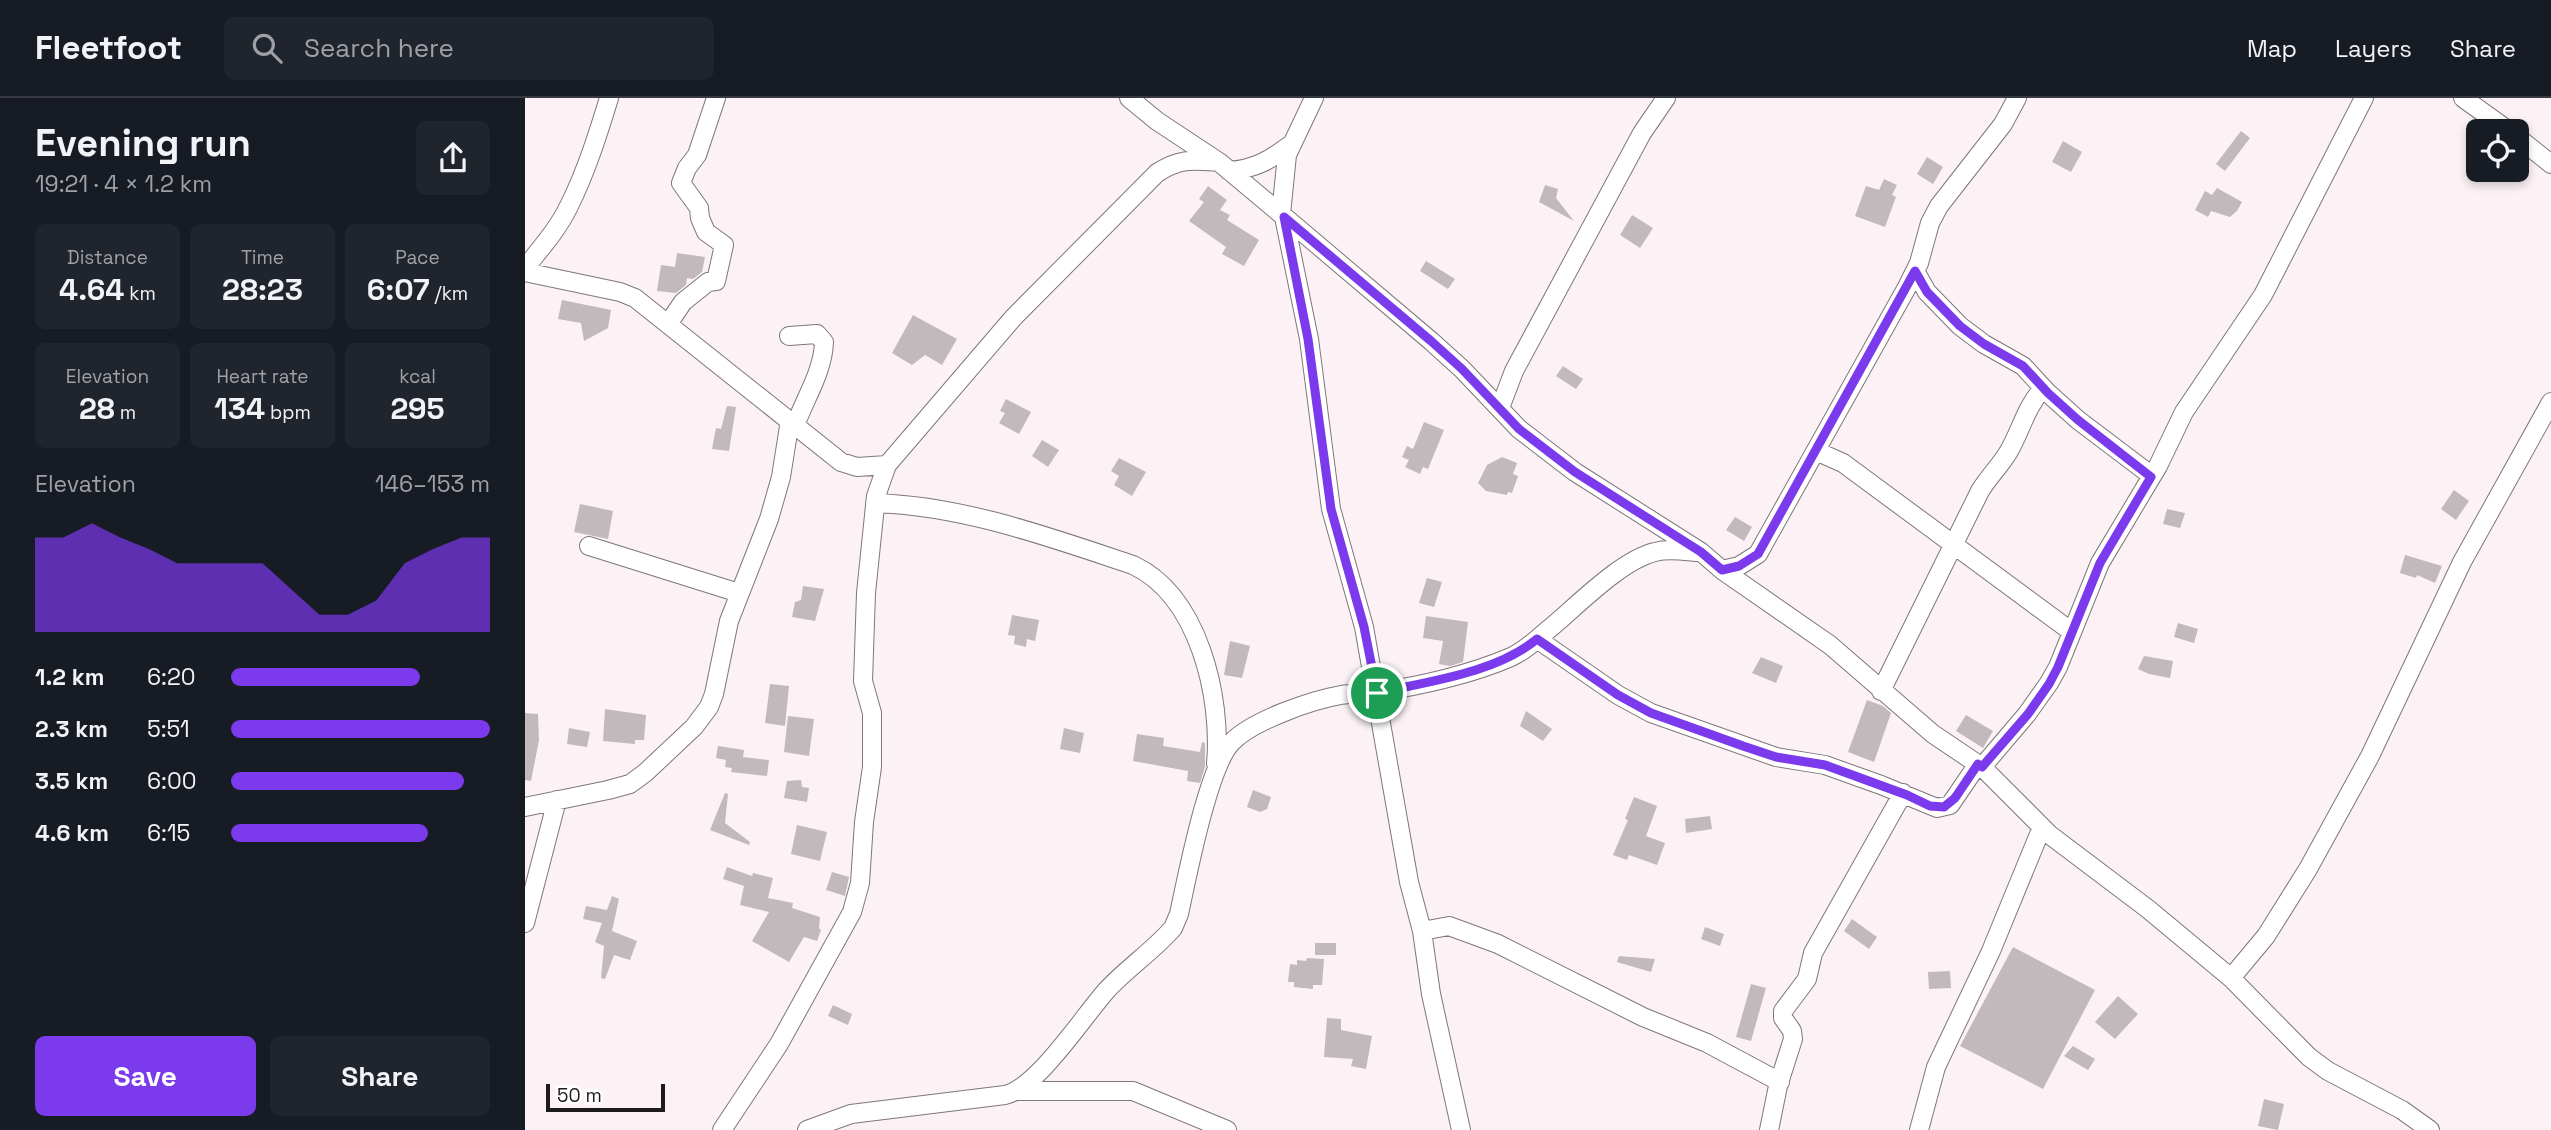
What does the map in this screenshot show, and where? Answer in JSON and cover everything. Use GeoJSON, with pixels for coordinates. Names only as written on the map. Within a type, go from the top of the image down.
{"type":"FeatureCollection","features":[{"type":"Feature","properties":{"kind":"street"},"geometry":{"type":"LineString","coordinates":[[609,98],[584,172],[569,206],[558,226],[525,270],[620,292],[635,298],[841,462],[857,467],[887,465]]}},
{"type":"Feature","properties":{"kind":"street"},"geometry":{"type":"LineString","coordinates":[[668,324],[692,293],[708,282],[716,281],[724,245],[706,232],[699,208],[681,183],[687,168],[697,155],[716,98]]}},
{"type":"Feature","properties":{"kind":"street"},"geometry":{"type":"LineString","coordinates":[[1129,98],[1157,121],[1224,166],[1431,341],[1519,429],[1575,472],[1701,552],[1722,570],[1830,645],[1933,734],[1980,765],[2042,827],[2231,978],[2308,1057],[2328,1071],[2402,1110],[2430,1130]]}},
{"type":"Feature","properties":{"kind":"street"},"geometry":{"type":"LineString","coordinates":[[1314,98],[1290,145],[1284,170],[1282,215],[1308,339],[1331,509],[1364,627],[1409,883],[1422,931],[1431,994],[1461,1130]]}},
{"type":"Feature","properties":{"kind":"street"},"geometry":{"type":"LineString","coordinates":[[1500,408],[1514,370],[1623,166],[1666,98]]}},
{"type":"Feature","properties":{"kind":"street"},"geometry":{"type":"LineString","coordinates":[[1755,593],[1758,554],[1915,271],[1926,244],[1930,223],[1939,206],[2003,124],[2017,98]]}},
{"type":"Feature","properties":{"kind":"street"},"geometry":{"type":"LineString","coordinates":[[1537,639],[1618,695],[1651,713],[1776,757],[1825,765],[1903,793],[1930,806],[1944,807],[1955,798],[1980,765],[2028,714],[2049,684],[2100,563],[2151,477],[2184,412],[2263,295],[2364,98]]}},
{"type":"Feature","properties":{"kind":"street"},"geometry":{"type":"LineString","coordinates":[[2463,98],[2492,119]]}},
{"type":"Feature","properties":{"kind":"street"},"geometry":{"type":"LineString","coordinates":[[722,1130],[779,1044],[852,912],[860,883],[871,767],[872,713],[863,681],[866,593],[875,503],[887,465],[1013,318],[1157,173],[1184,160],[1252,168],[1265,163],[1290,145]]}},
{"type":"Feature","properties":{"kind":"street"},"geometry":{"type":"LineString","coordinates":[[2529,147],[2551,164]]}},
{"type":"Feature","properties":{"kind":"street"},"geometry":{"type":"LineString","coordinates":[[1915,271],[1927,292],[1960,326],[1984,344],[2023,366],[2078,420],[2151,477]]}},
{"type":"Feature","properties":{"kind":"street"},"geometry":{"type":"LineString","coordinates":[[525,807],[630,783],[645,773],[694,727],[715,694],[729,621],[769,519],[792,423],[817,377],[824,342],[821,337],[813,333],[789,336]]}},
{"type":"Feature","properties":{"kind":"street"},"geometry":{"type":"LineString","coordinates":[[1881,691],[1990,474],[2010,450],[2031,402],[2043,388]]}},
{"type":"Feature","properties":{"kind":"street"},"geometry":{"type":"LineString","coordinates":[[2231,978],[2266,936],[2308,869],[2371,756],[2462,562],[2551,402]]}},
{"type":"Feature","properties":{"kind":"street"},"geometry":{"type":"LineString","coordinates":[[1816,451],[1843,463],[2072,632]]}},
{"type":"Feature","properties":{"kind":"street"},"geometry":{"type":"LineString","coordinates":[[875,503],[944,509],[975,516],[1133,565],[1158,581],[1176,604],[1204,653],[1214,699],[1218,743],[1216,769],[1179,914],[1173,928],[1108,990],[1041,1069],[1016,1091]]}},
{"type":"Feature","properties":{"kind":"street"},"geometry":{"type":"LineString","coordinates":[[589,546],[739,593]]}},
{"type":"Feature","properties":{"kind":"street"},"geometry":{"type":"LineString","coordinates":[[1216,769],[1232,741],[1288,710],[1344,694],[1377,693],[1441,678],[1515,656],[1616,573],[1642,557],[1665,550],[1701,552]]}},
{"type":"Feature","properties":{"kind":"street"},"geometry":{"type":"LineString","coordinates":[[1722,570],[1739,566],[1758,554]]}},
{"type":"Feature","properties":{"kind":"street"},"geometry":{"type":"LineString","coordinates":[[1769,1130],[1793,1039],[1792,1031],[1783,1018],[1783,1011],[1807,979],[1813,953],[1903,793]]}},
{"type":"Feature","properties":{"kind":"street"},"geometry":{"type":"LineString","coordinates":[[525,923],[557,800]]}},
{"type":"Feature","properties":{"kind":"street"},"geometry":{"type":"LineString","coordinates":[[1919,1130],[1936,1068],[1991,951],[2042,827]]}},
{"type":"Feature","properties":{"kind":"street"},"geometry":{"type":"LineString","coordinates":[[1422,931],[1449,926],[1497,944],[1643,1017],[1707,1043],[1780,1082]]}},
{"type":"Feature","properties":{"kind":"street"},"geometry":{"type":"LineString","coordinates":[[807,1130],[851,1114],[1016,1091],[1133,1091],[1227,1130]]}},
{"type":"Feature","properties":{"kind":"building"},"geometry":{"type":"Polygon","coordinates":[[[2241,131],[2250,138],[2225,171],[2216,164],[2241,131]]]}},
{"type":"Feature","properties":{"kind":"building"},"geometry":{"type":"Polygon","coordinates":[[[2063,141],[2082,152],[2071,172],[2052,162],[2063,141]]]}},
{"type":"Feature","properties":{"kind":"building"},"geometry":{"type":"Polygon","coordinates":[[[1927,157],[1943,167],[1933,184],[1917,174],[1927,157]]]}},
{"type":"Feature","properties":{"kind":"building"},"geometry":{"type":"Polygon","coordinates":[[[1884,179],[1897,185],[1892,195],[1896,197],[1885,227],[1855,216],[1866,186],[1879,190],[1884,179]]]}},
{"type":"Feature","properties":{"kind":"building"},"geometry":{"type":"Polygon","coordinates":[[[1545,185],[1558,189],[1556,198],[1574,221],[1539,202],[1545,185]]]}},
{"type":"Feature","properties":{"kind":"building"},"geometry":{"type":"Polygon","coordinates":[[[1208,186],[1227,200],[1220,210],[1230,215],[1227,220],[1259,240],[1244,266],[1222,254],[1226,247],[1189,221],[1204,202],[1199,199],[1208,186]]]}},
{"type":"Feature","properties":{"kind":"building"},"geometry":{"type":"Polygon","coordinates":[[[2217,188],[2242,202],[2230,217],[2211,211],[2208,217],[2195,210],[2205,191],[2212,195],[2217,188]]]}},
{"type":"Feature","properties":{"kind":"building"},"geometry":{"type":"Polygon","coordinates":[[[1632,215],[1653,228],[1640,248],[1620,235],[1632,215]]]}},
{"type":"Feature","properties":{"kind":"building"},"geometry":{"type":"Polygon","coordinates":[[[677,253],[705,257],[702,272],[693,279],[687,278],[686,285],[676,293],[657,291],[661,265],[675,267],[677,253]]]}},
{"type":"Feature","properties":{"kind":"building"},"geometry":{"type":"Polygon","coordinates":[[[1426,261],[1455,279],[1448,289],[1420,271],[1426,261]]]}},
{"type":"Feature","properties":{"kind":"building"},"geometry":{"type":"Polygon","coordinates":[[[562,300],[611,310],[608,328],[584,341],[581,323],[558,319],[562,300]]]}},
{"type":"Feature","properties":{"kind":"building"},"geometry":{"type":"Polygon","coordinates":[[[913,315],[957,339],[942,365],[925,355],[912,365],[892,353],[913,315]]]}},
{"type":"Feature","properties":{"kind":"building"},"geometry":{"type":"Polygon","coordinates":[[[1563,366],[1583,379],[1576,389],[1556,376],[1563,366]]]}},
{"type":"Feature","properties":{"kind":"building"},"geometry":{"type":"Polygon","coordinates":[[[1006,399],[1031,412],[1019,434],[999,423],[1005,413],[1000,411],[1006,399]]]}},
{"type":"Feature","properties":{"kind":"building"},"geometry":{"type":"Polygon","coordinates":[[[727,406],[736,407],[729,451],[712,449],[716,428],[721,429],[727,406]]]}},
{"type":"Feature","properties":{"kind":"building"},"geometry":{"type":"Polygon","coordinates":[[[1424,422],[1444,430],[1428,469],[1423,467],[1420,474],[1405,467],[1409,460],[1402,457],[1407,446],[1413,449],[1424,422]]]}},
{"type":"Feature","properties":{"kind":"building"},"geometry":{"type":"Polygon","coordinates":[[[1042,440],[1059,450],[1048,467],[1032,456],[1042,440]]]}},
{"type":"Feature","properties":{"kind":"building"},"geometry":{"type":"Polygon","coordinates":[[[1502,457],[1517,463],[1513,474],[1518,476],[1512,493],[1508,492],[1507,495],[1486,491],[1478,483],[1487,465],[1502,457]]]}},
{"type":"Feature","properties":{"kind":"building"},"geometry":{"type":"Polygon","coordinates":[[[1119,458],[1146,472],[1132,496],[1114,485],[1119,476],[1111,471],[1119,458]]]}},
{"type":"Feature","properties":{"kind":"building"},"geometry":{"type":"Polygon","coordinates":[[[2454,490],[2469,501],[2456,520],[2441,509],[2454,490]]]}},
{"type":"Feature","properties":{"kind":"building"},"geometry":{"type":"Polygon","coordinates":[[[580,504],[613,511],[608,539],[574,532],[580,504]]]}},
{"type":"Feature","properties":{"kind":"building"},"geometry":{"type":"Polygon","coordinates":[[[2167,509],[2185,513],[2180,528],[2163,524],[2167,509]]]}},
{"type":"Feature","properties":{"kind":"building"},"geometry":{"type":"Polygon","coordinates":[[[1735,517],[1752,527],[1744,541],[1726,530],[1735,517]]]}},
{"type":"Feature","properties":{"kind":"building"},"geometry":{"type":"Polygon","coordinates":[[[2405,555],[2442,566],[2435,583],[2417,575],[2416,578],[2400,573],[2405,555]]]}},
{"type":"Feature","properties":{"kind":"building"},"geometry":{"type":"Polygon","coordinates":[[[1427,578],[1442,582],[1434,607],[1419,603],[1427,578]]]}},
{"type":"Feature","properties":{"kind":"building"},"geometry":{"type":"Polygon","coordinates":[[[803,586],[824,589],[815,621],[792,617],[795,602],[801,600],[803,586]]]}},
{"type":"Feature","properties":{"kind":"building"},"geometry":{"type":"Polygon","coordinates":[[[1012,615],[1039,620],[1035,641],[1027,639],[1026,647],[1014,644],[1015,636],[1008,635],[1012,615]]]}},
{"type":"Feature","properties":{"kind":"building"},"geometry":{"type":"Polygon","coordinates":[[[1426,616],[1468,622],[1463,662],[1450,666],[1439,664],[1443,641],[1423,638],[1426,616]]]}},
{"type":"Feature","properties":{"kind":"building"},"geometry":{"type":"Polygon","coordinates":[[[2178,623],[2198,629],[2194,643],[2174,637],[2178,623]]]}},
{"type":"Feature","properties":{"kind":"building"},"geometry":{"type":"Polygon","coordinates":[[[1230,641],[1250,646],[1242,678],[1224,675],[1230,641]]]}},
{"type":"Feature","properties":{"kind":"building"},"geometry":{"type":"Polygon","coordinates":[[[2144,656],[2173,661],[2170,678],[2138,669],[2144,656]]]}},
{"type":"Feature","properties":{"kind":"building"},"geometry":{"type":"Polygon","coordinates":[[[1761,657],[1783,666],[1776,683],[1752,673],[1761,657]]]}},
{"type":"Feature","properties":{"kind":"building"},"geometry":{"type":"Polygon","coordinates":[[[770,684],[789,686],[785,726],[765,723],[770,684]]]}},
{"type":"Feature","properties":{"kind":"building"},"geometry":{"type":"Polygon","coordinates":[[[1867,700],[1883,706],[1891,713],[1874,762],[1848,752],[1867,700]]]}},
{"type":"Feature","properties":{"kind":"building"},"geometry":{"type":"Polygon","coordinates":[[[605,709],[646,715],[644,740],[635,740],[635,744],[603,741],[605,709]]]}},
{"type":"Feature","properties":{"kind":"building"},"geometry":{"type":"Polygon","coordinates":[[[1526,711],[1552,729],[1543,741],[1520,726],[1526,711]]]}},
{"type":"Feature","properties":{"kind":"building"},"geometry":{"type":"Polygon","coordinates":[[[525,713],[538,714],[539,740],[531,781],[525,780],[525,713]]]}},
{"type":"Feature","properties":{"kind":"building"},"geometry":{"type":"Polygon","coordinates":[[[1966,715],[1993,731],[1983,748],[1956,731],[1966,715]]]}},
{"type":"Feature","properties":{"kind":"building"},"geometry":{"type":"Polygon","coordinates":[[[788,716],[814,719],[809,756],[784,752],[788,716]]]}},
{"type":"Feature","properties":{"kind":"building"},"geometry":{"type":"Polygon","coordinates":[[[569,728],[590,732],[587,747],[567,744],[569,728]]]}},
{"type":"Feature","properties":{"kind":"building"},"geometry":{"type":"Polygon","coordinates":[[[1064,728],[1084,733],[1080,753],[1060,749],[1064,728]]]}},
{"type":"Feature","properties":{"kind":"building"},"geometry":{"type":"Polygon","coordinates":[[[1137,734],[1164,738],[1163,746],[1200,752],[1202,742],[1205,743],[1205,767],[1200,783],[1187,781],[1188,771],[1133,761],[1137,734]]]}},
{"type":"Feature","properties":{"kind":"building"},"geometry":{"type":"Polygon","coordinates":[[[718,746],[744,750],[743,757],[769,760],[767,776],[731,772],[732,768],[725,767],[726,760],[716,758],[718,746]]]}},
{"type":"Feature","properties":{"kind":"building"},"geometry":{"type":"Polygon","coordinates":[[[801,780],[802,787],[809,788],[807,802],[784,798],[787,781],[801,780]]]}},
{"type":"Feature","properties":{"kind":"building"},"geometry":{"type":"Polygon","coordinates":[[[1253,790],[1271,797],[1267,809],[1260,812],[1247,807],[1253,790]]]}},
{"type":"Feature","properties":{"kind":"building"},"geometry":{"type":"Polygon","coordinates":[[[725,793],[728,794],[725,823],[750,842],[749,845],[710,830],[725,793]]]}},
{"type":"Feature","properties":{"kind":"building"},"geometry":{"type":"Polygon","coordinates":[[[1634,797],[1657,806],[1646,836],[1665,843],[1657,865],[1629,855],[1627,860],[1613,855],[1628,820],[1625,819],[1634,797]]]}},
{"type":"Feature","properties":{"kind":"building"},"geometry":{"type":"Polygon","coordinates":[[[1710,816],[1712,829],[1686,833],[1685,819],[1710,816]]]}},
{"type":"Feature","properties":{"kind":"building"},"geometry":{"type":"Polygon","coordinates":[[[797,825],[827,832],[820,861],[791,854],[797,825]]]}},
{"type":"Feature","properties":{"kind":"building"},"geometry":{"type":"Polygon","coordinates":[[[727,867],[752,876],[753,873],[773,878],[768,898],[793,903],[792,908],[820,917],[821,930],[817,941],[804,937],[789,962],[752,941],[769,912],[740,905],[744,886],[723,879],[727,867]]]}},
{"type":"Feature","properties":{"kind":"building"},"geometry":{"type":"Polygon","coordinates":[[[832,872],[849,877],[845,896],[826,890],[832,872]]]}},
{"type":"Feature","properties":{"kind":"building"},"geometry":{"type":"Polygon","coordinates":[[[612,896],[619,899],[612,931],[637,941],[630,960],[614,955],[605,979],[601,978],[604,946],[595,942],[602,923],[583,919],[586,906],[607,910],[612,896]]]}},
{"type":"Feature","properties":{"kind":"building"},"geometry":{"type":"Polygon","coordinates":[[[1852,919],[1877,937],[1869,949],[1844,931],[1852,919]]]}},
{"type":"Feature","properties":{"kind":"building"},"geometry":{"type":"Polygon","coordinates":[[[1705,927],[1724,934],[1720,946],[1701,939],[1705,927]]]}},
{"type":"Feature","properties":{"kind":"building"},"geometry":{"type":"Polygon","coordinates":[[[1315,943],[1336,943],[1336,955],[1315,955],[1315,943]]]}},
{"type":"Feature","properties":{"kind":"building"},"geometry":{"type":"Polygon","coordinates":[[[2013,947],[2095,990],[2043,1089],[1960,1046],[2013,947]]]}},
{"type":"Feature","properties":{"kind":"building"},"geometry":{"type":"Polygon","coordinates":[[[1619,956],[1655,959],[1651,972],[1617,962],[1619,956]]]}},
{"type":"Feature","properties":{"kind":"building"},"geometry":{"type":"Polygon","coordinates":[[[1307,958],[1324,959],[1322,985],[1313,985],[1313,989],[1294,987],[1294,982],[1288,982],[1290,964],[1297,965],[1297,960],[1306,961],[1307,958]]]}},
{"type":"Feature","properties":{"kind":"building"},"geometry":{"type":"Polygon","coordinates":[[[1950,971],[1951,988],[1929,989],[1928,972],[1950,971]]]}},
{"type":"Feature","properties":{"kind":"building"},"geometry":{"type":"Polygon","coordinates":[[[1751,984],[1766,988],[1751,1041],[1736,1037],[1751,984]]]}},
{"type":"Feature","properties":{"kind":"building"},"geometry":{"type":"Polygon","coordinates":[[[2118,996],[2138,1014],[2115,1039],[2095,1022],[2118,996]]]}},
{"type":"Feature","properties":{"kind":"building"},"geometry":{"type":"Polygon","coordinates":[[[833,1005],[852,1014],[848,1025],[828,1016],[833,1005]]]}},
{"type":"Feature","properties":{"kind":"building"},"geometry":{"type":"Polygon","coordinates":[[[1327,1018],[1341,1019],[1341,1030],[1372,1036],[1366,1069],[1351,1066],[1353,1059],[1324,1057],[1327,1018]]]}},
{"type":"Feature","properties":{"kind":"building"},"geometry":{"type":"Polygon","coordinates":[[[2073,1046],[2095,1059],[2088,1070],[2064,1056],[2073,1046]]]}},
{"type":"Feature","properties":{"kind":"building"},"geometry":{"type":"Polygon","coordinates":[[[2264,1099],[2284,1104],[2278,1130],[2258,1126],[2264,1099]]]}},
{"type":"Feature","properties":{"kind":"route"},"geometry":{"type":"LineString","coordinates":[[1284,217],[1431,341],[1462,369],[1519,429],[1575,472],[1701,552],[1722,570],[1739,566],[1758,554],[1915,271],[1927,292],[1960,326],[1984,344],[2023,366],[2078,420],[2151,477],[2100,563],[2049,684],[2028,714],[1982,767],[1978,764],[1950,805],[1944,807],[1930,806],[1825,765],[1776,757],[1651,713],[1574,667],[1537,639],[1515,656],[1499,662],[1377,693],[1364,627],[1331,509],[1308,339],[1284,217]]}}]}
